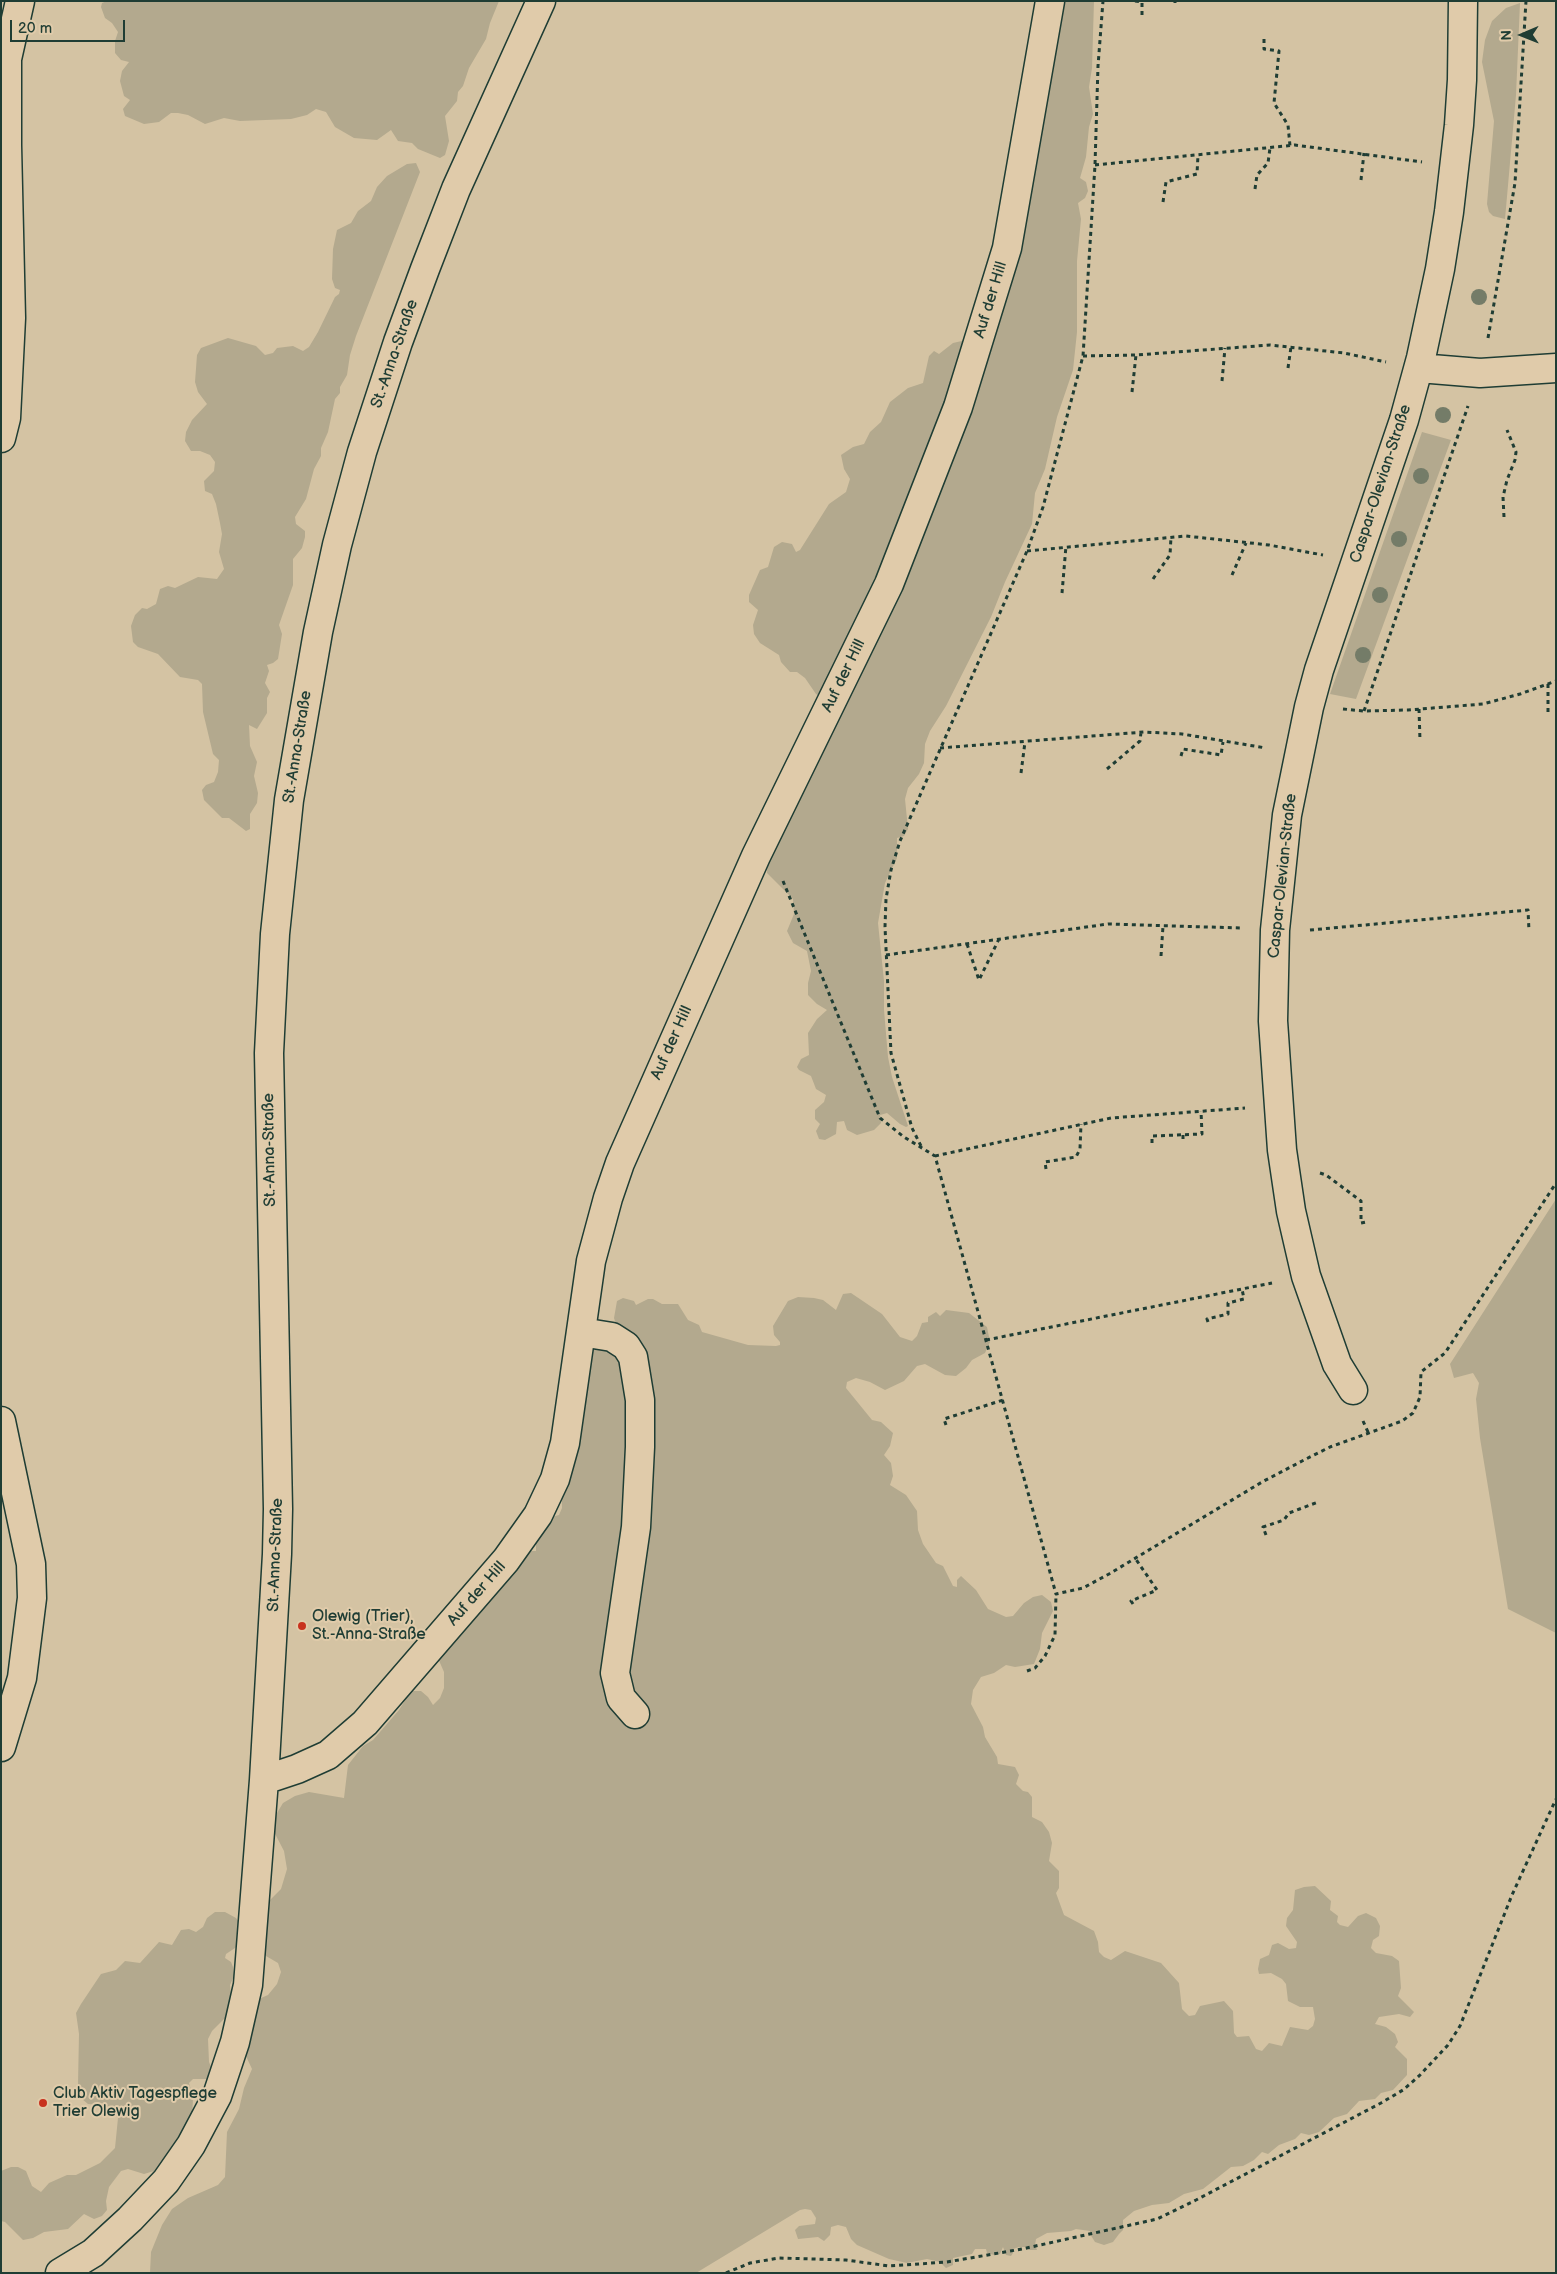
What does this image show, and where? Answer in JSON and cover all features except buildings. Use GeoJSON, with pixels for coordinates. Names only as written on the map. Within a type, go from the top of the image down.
{"type":"FeatureCollection","features":[{"type":"Feature","properties":{"kind":"street"},"geometry":{"type":"LineString","coordinates":[[1,438],[6,418],[11,318],[7,59],[20,1]]}},
{"type":"Feature","properties":{"kind":"street","name":"St.-Anna-Straße"},"geometry":{"type":"LineString","coordinates":[[60,2273],[93,2253],[130,2219],[166,2182],[191,2145],[217,2096],[235,2042],[248,1984],[264,1780],[278,1509],[269,1053],[275,934],[289,800],[318,632],[339,536],[368,434],[425,269],[456,189],[541,1]]}},
{"type":"Feature","properties":{"kind":"street","name":"Auf der Hill"},"geometry":{"type":"LineString","coordinates":[[264,1780],[297,1769],[328,1755],[365,1723],[473,1600],[517,1545],[538,1515],[555,1480],[565,1443],[591,1261],[617,1172],[634,1127],[756,856],[889,584],[958,406],[1007,248],[1050,1]]}},
{"type":"Feature","properties":{"kind":"street","name":"Caspar-Olevian-Straße"},"geometry":{"type":"LineString","coordinates":[[1353,1390],[1337,1364],[1306,1276],[1291,1210],[1279,1114],[1273,1021],[1275,930],[1287,815],[1298,752],[1319,670],[1404,420],[1419,368],[1440,269],[1455,166],[1462,80],[1463,1]]}},
{"type":"Feature","properties":{"kind":"street"},"geometry":{"type":"LineString","coordinates":[[1419,368],[1480,373],[1556,368]]}},
{"type":"Feature","properties":{"kind":"street"},"geometry":{"type":"LineString","coordinates":[[581,1332],[612,1337],[626,1346],[633,1357],[640,1400],[640,1455],[636,1527],[615,1674],[621,1698],[635,1714]]}},
{"type":"Feature","properties":{"kind":"street"},"geometry":{"type":"LineString","coordinates":[[1,1421],[31,1564],[32,1598],[22,1678],[1,1747]]}},
{"type":"Feature","properties":{"kind":"path"},"geometry":{"type":"LineString","coordinates":[[921,1147],[912,1128],[891,1053],[886,955],[886,899],[891,870],[900,841],[1027,551],[1044,507],[1083,356],[1095,165],[1102,1]]}},
{"type":"Feature","properties":{"kind":"path"},"geometry":{"type":"LineString","coordinates":[[1135,1],[1142,2],[1142,18]]}},
{"type":"Feature","properties":{"kind":"path"},"geometry":{"type":"LineString","coordinates":[[1486,346],[1515,183],[1526,1]]}},
{"type":"Feature","properties":{"kind":"path"},"geometry":{"type":"LineString","coordinates":[[1264,39],[1264,50],[1279,51],[1274,103],[1288,125],[1290,146]]}},
{"type":"Feature","properties":{"kind":"path"},"geometry":{"type":"LineString","coordinates":[[1095,165],[1290,146],[1364,153],[1455,166]]}},
{"type":"Feature","properties":{"kind":"path"},"geometry":{"type":"LineString","coordinates":[[1255,189],[1256,174],[1268,163],[1270,148]]}},
{"type":"Feature","properties":{"kind":"path"},"geometry":{"type":"LineString","coordinates":[[1361,180],[1364,153]]}},
{"type":"Feature","properties":{"kind":"path"},"geometry":{"type":"LineString","coordinates":[[1164,202],[1166,182],[1197,174],[1198,155]]}},
{"type":"Feature","properties":{"kind":"path"},"geometry":{"type":"LineString","coordinates":[[1083,356],[1136,355],[1270,345],[1344,353],[1419,368]]}},
{"type":"Feature","properties":{"kind":"path"},"geometry":{"type":"LineString","coordinates":[[1288,368],[1291,347]]}},
{"type":"Feature","properties":{"kind":"path"},"geometry":{"type":"LineString","coordinates":[[1222,381],[1225,348]]}},
{"type":"Feature","properties":{"kind":"path"},"geometry":{"type":"LineString","coordinates":[[1132,392],[1136,355]]}},
{"type":"Feature","properties":{"kind":"path"},"geometry":{"type":"LineString","coordinates":[[1364,711],[1470,401]]}},
{"type":"Feature","properties":{"kind":"path"},"geometry":{"type":"LineString","coordinates":[[1504,517],[1503,497],[1516,452],[1507,430]]}},
{"type":"Feature","properties":{"kind":"path"},"geometry":{"type":"LineString","coordinates":[[1027,551],[1186,536],[1246,542],[1329,556],[1355,564]]}},
{"type":"Feature","properties":{"kind":"path"},"geometry":{"type":"LineString","coordinates":[[1153,579],[1170,555],[1171,537]]}},
{"type":"Feature","properties":{"kind":"path"},"geometry":{"type":"LineString","coordinates":[[1232,574],[1246,542]]}},
{"type":"Feature","properties":{"kind":"path"},"geometry":{"type":"LineString","coordinates":[[1062,593],[1066,546]]}},
{"type":"Feature","properties":{"kind":"path"},"geometry":{"type":"LineString","coordinates":[[1335,708],[1364,711],[1483,704],[1520,694],[1556,681]]}},
{"type":"Feature","properties":{"kind":"path"},"geometry":{"type":"LineString","coordinates":[[1548,684],[1548,712]]}},
{"type":"Feature","properties":{"kind":"path"},"geometry":{"type":"LineString","coordinates":[[1419,709],[1420,741]]}},
{"type":"Feature","properties":{"kind":"path"},"geometry":{"type":"LineString","coordinates":[[940,748],[1141,732],[1182,734],[1222,742],[1298,752]]}},
{"type":"Feature","properties":{"kind":"path"},"geometry":{"type":"LineString","coordinates":[[1107,769],[1140,741],[1141,732]]}},
{"type":"Feature","properties":{"kind":"path"},"geometry":{"type":"LineString","coordinates":[[1021,773],[1025,742]]}},
{"type":"Feature","properties":{"kind":"path"},"geometry":{"type":"LineString","coordinates":[[1181,756],[1183,749],[1221,755],[1222,742]]}},
{"type":"Feature","properties":{"kind":"path"},"geometry":{"type":"LineString","coordinates":[[782,878],[880,1118],[898,1133],[935,1156],[1056,1594],[1055,1635],[1045,1656],[1035,1668],[1027,1671]]}},
{"type":"Feature","properties":{"kind":"path"},"geometry":{"type":"LineString","coordinates":[[1302,930],[1528,910],[1529,931]]}},
{"type":"Feature","properties":{"kind":"path"},"geometry":{"type":"LineString","coordinates":[[886,955],[1108,924],[1216,926]]}},
{"type":"Feature","properties":{"kind":"path"},"geometry":{"type":"LineString","coordinates":[[1161,956],[1163,926]]}},
{"type":"Feature","properties":{"kind":"path"},"geometry":{"type":"LineString","coordinates":[[967,944],[979,980],[1000,939]]}},
{"type":"Feature","properties":{"kind":"path"},"geometry":{"type":"LineString","coordinates":[[935,1156],[1111,1118],[1253,1107]]}},
{"type":"Feature","properties":{"kind":"path"},"geometry":{"type":"LineString","coordinates":[[1152,1143],[1152,1136],[1202,1134],[1201,1111]]}},
{"type":"Feature","properties":{"kind":"path"},"geometry":{"type":"LineString","coordinates":[[1046,1169],[1045,1162],[1076,1157],[1080,1149],[1081,1124]]}},
{"type":"Feature","properties":{"kind":"path"},"geometry":{"type":"LineString","coordinates":[[1183,1135],[1183,1141]]}},
{"type":"Feature","properties":{"kind":"path"},"geometry":{"type":"LineString","coordinates":[[1320,1173],[1326,1175],[1361,1202],[1361,1223],[1366,1222]]}},
{"type":"Feature","properties":{"kind":"path"},"geometry":{"type":"LineString","coordinates":[[1056,1594],[1083,1588],[1262,1482],[1330,1447],[1402,1420],[1413,1413],[1420,1397],[1421,1372],[1445,1353],[1556,1183]]}},
{"type":"Feature","properties":{"kind":"path"},"geometry":{"type":"LineString","coordinates":[[986,1340],[1256,1286]]}},
{"type":"Feature","properties":{"kind":"path"},"geometry":{"type":"LineString","coordinates":[[1208,1322],[1207,1319],[1228,1314],[1228,1303],[1244,1299],[1242,1289]]}},
{"type":"Feature","properties":{"kind":"path"},"geometry":{"type":"LineString","coordinates":[[946,1425],[944,1419],[1003,1400]]}},
{"type":"Feature","properties":{"kind":"path"},"geometry":{"type":"LineString","coordinates":[[1266,1535],[1263,1527],[1284,1520],[1290,1513],[1318,1502]]}},
{"type":"Feature","properties":{"kind":"path"},"geometry":{"type":"LineString","coordinates":[[1133,1604],[1131,1601],[1156,1590],[1135,1558]]}},
{"type":"Feature","properties":{"kind":"path"},"geometry":{"type":"LineString","coordinates":[[726,2273],[750,2263],[779,2258],[846,2260],[889,2266],[948,2262],[1022,2249],[1157,2219],[1403,2090],[1448,2045],[1460,2026],[1512,1895],[1556,1799]]}},
{"type":"Feature","properties":{"kind":"shaded area"},"geometry":{"type":"Polygon","coordinates":[[[107,1],[499,1],[486,39],[469,68],[463,86],[458,92],[457,101],[445,116],[449,141],[445,155],[440,158],[418,149],[412,143],[398,141],[391,130],[377,140],[354,138],[335,127],[326,112],[316,109],[307,115],[291,119],[240,121],[224,118],[205,124],[188,115],[178,113],[171,113],[159,122],[144,124],[125,116],[123,109],[130,100],[124,96],[120,81],[122,71],[129,62],[121,60],[115,53],[115,41],[118,32],[112,23],[105,18],[101,7],[102,3],[107,1]]]}},
{"type":"Feature","properties":{"kind":"shaded area"},"geometry":{"type":"Polygon","coordinates":[[[1057,1],[1094,1],[1092,68],[1089,87],[1093,114],[1089,127],[1086,157],[1080,178],[1086,182],[1088,191],[1085,198],[1078,203],[1081,219],[1077,261],[1077,332],[1073,370],[1057,417],[1045,469],[1035,493],[1032,524],[991,617],[946,706],[930,731],[925,744],[924,763],[919,774],[908,788],[905,799],[908,829],[904,836],[897,838],[897,858],[885,883],[878,923],[884,981],[884,1010],[888,1057],[892,1077],[908,1126],[900,1124],[887,1113],[880,1115],[881,1123],[874,1130],[857,1135],[847,1130],[844,1121],[837,1122],[836,1134],[825,1140],[819,1139],[816,1131],[820,1124],[815,1119],[815,1110],[824,1102],[826,1095],[816,1089],[811,1076],[797,1067],[801,1059],[809,1055],[808,1033],[817,1019],[827,1010],[808,995],[811,971],[807,951],[793,943],[787,931],[794,914],[793,899],[767,873],[768,852],[834,705],[816,694],[805,678],[797,672],[790,672],[781,662],[779,655],[760,643],[754,634],[753,625],[758,610],[749,602],[749,595],[760,570],[768,567],[774,547],[782,542],[792,544],[796,552],[800,550],[829,504],[846,492],[850,479],[844,469],[841,455],[853,447],[864,444],[870,432],[881,422],[890,402],[908,388],[923,383],[929,356],[934,351],[939,354],[953,343],[966,340],[1018,235],[1025,227],[1030,199],[1027,172],[1057,1]]]}},
{"type":"Feature","properties":{"kind":"shaded area"},"geometry":{"type":"Polygon","coordinates":[[[1520,3],[1516,95],[1505,219],[1493,216],[1489,212],[1487,204],[1494,121],[1482,62],[1485,40],[1492,21],[1506,8],[1520,3]]]}},
{"type":"Feature","properties":{"kind":"shaded area"},"geometry":{"type":"Polygon","coordinates":[[[416,163],[420,172],[356,336],[350,355],[347,375],[340,387],[340,393],[335,399],[328,432],[321,448],[321,456],[314,469],[306,499],[295,517],[296,524],[305,531],[305,537],[302,548],[293,559],[293,585],[279,625],[282,634],[278,659],[267,665],[269,671],[265,683],[270,692],[267,698],[267,713],[257,729],[249,725],[250,746],[257,762],[254,776],[258,793],[257,803],[250,814],[250,829],[246,831],[229,818],[222,818],[204,800],[202,790],[206,785],[214,782],[218,772],[219,760],[213,754],[203,712],[202,684],[198,680],[180,677],[158,654],[138,647],[133,642],[131,626],[135,615],[142,608],[147,609],[156,604],[160,589],[168,586],[175,588],[198,577],[217,579],[224,569],[219,552],[222,534],[216,504],[212,494],[205,491],[204,481],[214,471],[215,462],[210,455],[200,451],[191,451],[185,441],[186,432],[192,420],[207,404],[198,392],[195,382],[197,355],[201,348],[228,338],[256,346],[265,355],[273,353],[277,348],[293,346],[303,351],[309,347],[340,290],[335,288],[332,279],[333,249],[337,230],[351,223],[358,211],[371,201],[377,187],[387,176],[407,164],[416,163]]]}},
{"type":"Feature","properties":{"kind":"shaded area"},"geometry":{"type":"Polygon","coordinates":[[[1422,432],[1451,440],[1356,699],[1330,694],[1422,432]]]}},
{"type":"Feature","properties":{"kind":"shaded area"},"geometry":{"type":"Polygon","coordinates":[[[1556,1199],[1556,1633],[1508,1609],[1480,1438],[1476,1399],[1479,1383],[1473,1373],[1454,1378],[1450,1364],[1556,1199]]]}},
{"type":"Feature","properties":{"kind":"shaded area"},"geometry":{"type":"Polygon","coordinates":[[[851,1293],[882,1314],[900,1337],[912,1341],[917,1336],[922,1323],[928,1322],[928,1317],[936,1312],[940,1316],[946,1310],[969,1313],[987,1327],[990,1342],[985,1353],[972,1360],[956,1376],[945,1375],[925,1364],[917,1366],[904,1381],[885,1390],[870,1382],[856,1378],[847,1382],[846,1388],[872,1420],[881,1422],[893,1433],[890,1446],[884,1455],[891,1463],[893,1476],[890,1485],[906,1495],[917,1511],[918,1530],[923,1544],[936,1563],[943,1566],[953,1586],[957,1587],[957,1580],[961,1576],[976,1590],[988,1609],[1006,1617],[1013,1616],[1024,1603],[1033,1597],[1042,1595],[1051,1602],[1053,1611],[1042,1633],[1040,1649],[1034,1664],[1015,1667],[1006,1665],[994,1673],[981,1677],[973,1690],[971,1704],[983,1727],[985,1737],[997,1757],[998,1764],[1015,1767],[1019,1775],[1016,1784],[1032,1797],[1032,1817],[1042,1822],[1049,1832],[1052,1843],[1049,1861],[1059,1871],[1059,1888],[1056,1893],[1064,1915],[1094,1931],[1099,1952],[1104,1957],[1111,1960],[1125,1951],[1161,1963],[1179,1983],[1182,2009],[1189,2016],[1195,2015],[1200,2006],[1224,2001],[1233,2011],[1234,2033],[1237,2037],[1249,2036],[1256,2049],[1262,2051],[1269,2043],[1282,2046],[1290,2027],[1308,2030],[1313,2026],[1315,2019],[1313,2007],[1300,2007],[1288,2001],[1286,1984],[1282,1979],[1271,1973],[1259,1974],[1258,1969],[1260,1959],[1269,1955],[1272,1945],[1278,1943],[1289,1949],[1296,1948],[1297,1942],[1286,1926],[1287,1918],[1293,1910],[1295,1890],[1315,1886],[1331,1901],[1330,1910],[1338,1916],[1337,1922],[1340,1925],[1348,1927],[1358,1916],[1366,1913],[1376,1918],[1380,1926],[1379,1936],[1373,1940],[1371,1948],[1376,1953],[1392,1956],[1399,1961],[1401,1988],[1398,1996],[1414,2012],[1410,2017],[1399,2014],[1379,2017],[1375,2024],[1386,2027],[1395,2034],[1398,2042],[1395,2047],[1407,2059],[1407,2075],[1393,2090],[1381,2093],[1375,2099],[1359,2101],[1347,2114],[1334,2118],[1319,2132],[1309,2135],[1301,2133],[1295,2139],[1279,2145],[1268,2154],[1262,2152],[1254,2160],[1243,2166],[1231,2167],[1203,2189],[1184,2194],[1169,2203],[1152,2205],[1134,2211],[1123,2220],[1123,2230],[1113,2242],[1104,2245],[1095,2242],[1090,2231],[1076,2229],[1047,2233],[1036,2239],[1035,2245],[1037,2250],[1019,2247],[1013,2249],[1011,2256],[1006,2255],[1003,2247],[1000,2254],[994,2255],[987,2253],[986,2249],[975,2249],[972,2254],[953,2258],[953,2265],[946,2268],[940,2262],[927,2259],[907,2263],[889,2259],[857,2245],[851,2239],[846,2227],[838,2225],[831,2227],[830,2235],[824,2241],[818,2237],[798,2239],[795,2230],[799,2226],[815,2224],[816,2218],[811,2210],[805,2209],[800,2210],[696,2273],[150,2273],[151,2252],[162,2225],[172,2209],[188,2198],[218,2185],[225,2177],[227,2132],[239,2109],[244,2088],[252,2069],[245,2054],[254,2001],[268,1995],[277,1984],[281,1972],[278,1963],[266,1956],[258,1945],[266,1904],[281,1889],[287,1869],[284,1851],[272,1828],[277,1813],[283,1803],[295,1796],[309,1792],[344,1798],[348,1765],[363,1746],[373,1740],[399,1710],[411,1691],[421,1691],[433,1705],[440,1698],[444,1688],[444,1672],[437,1656],[525,1551],[536,1551],[536,1540],[548,1518],[559,1515],[562,1508],[561,1471],[589,1351],[617,1328],[614,1318],[617,1301],[623,1298],[634,1301],[636,1305],[648,1299],[653,1299],[662,1304],[678,1304],[688,1320],[699,1325],[702,1332],[748,1345],[776,1346],[780,1345],[780,1342],[774,1335],[773,1326],[788,1301],[798,1297],[814,1298],[823,1300],[836,1310],[843,1294],[851,1293]]]}},
{"type":"Feature","properties":{"kind":"shaded area"},"geometry":{"type":"Polygon","coordinates":[[[215,1912],[225,1912],[236,1918],[243,1928],[238,1946],[226,1954],[225,1958],[231,1962],[233,1967],[234,1976],[230,1985],[232,2006],[228,2015],[212,2031],[208,2039],[209,2062],[212,2069],[210,2075],[207,2079],[193,2079],[189,2083],[193,2097],[192,2121],[179,2135],[169,2159],[154,2171],[144,2174],[128,2169],[121,2171],[109,2187],[106,2201],[107,2210],[102,2216],[94,2219],[84,2214],[68,2229],[44,2232],[33,2238],[23,2240],[5,2222],[1,2221],[1,2171],[11,2167],[18,2167],[26,2171],[32,2186],[41,2192],[49,2183],[67,2175],[76,2175],[100,2163],[115,2148],[118,2118],[115,2114],[105,2111],[99,2105],[88,2104],[82,2099],[78,2084],[79,2034],[76,2013],[81,2004],[101,1974],[116,1970],[125,1961],[140,1963],[159,1942],[172,1945],[181,1930],[189,1929],[196,1932],[203,1927],[207,1918],[215,1912]]]}},
{"type":"Feature","properties":{"kind":"place","name":"Olewig (Trier), St.-Anna-Straße"},"geometry":{"type":"Point","coordinates":[302,1626]}},
{"type":"Feature","properties":{"kind":"place","name":"Club Aktiv Tagespflege Trier Olewig"},"geometry":{"type":"Point","coordinates":[43,2103]}}]}
